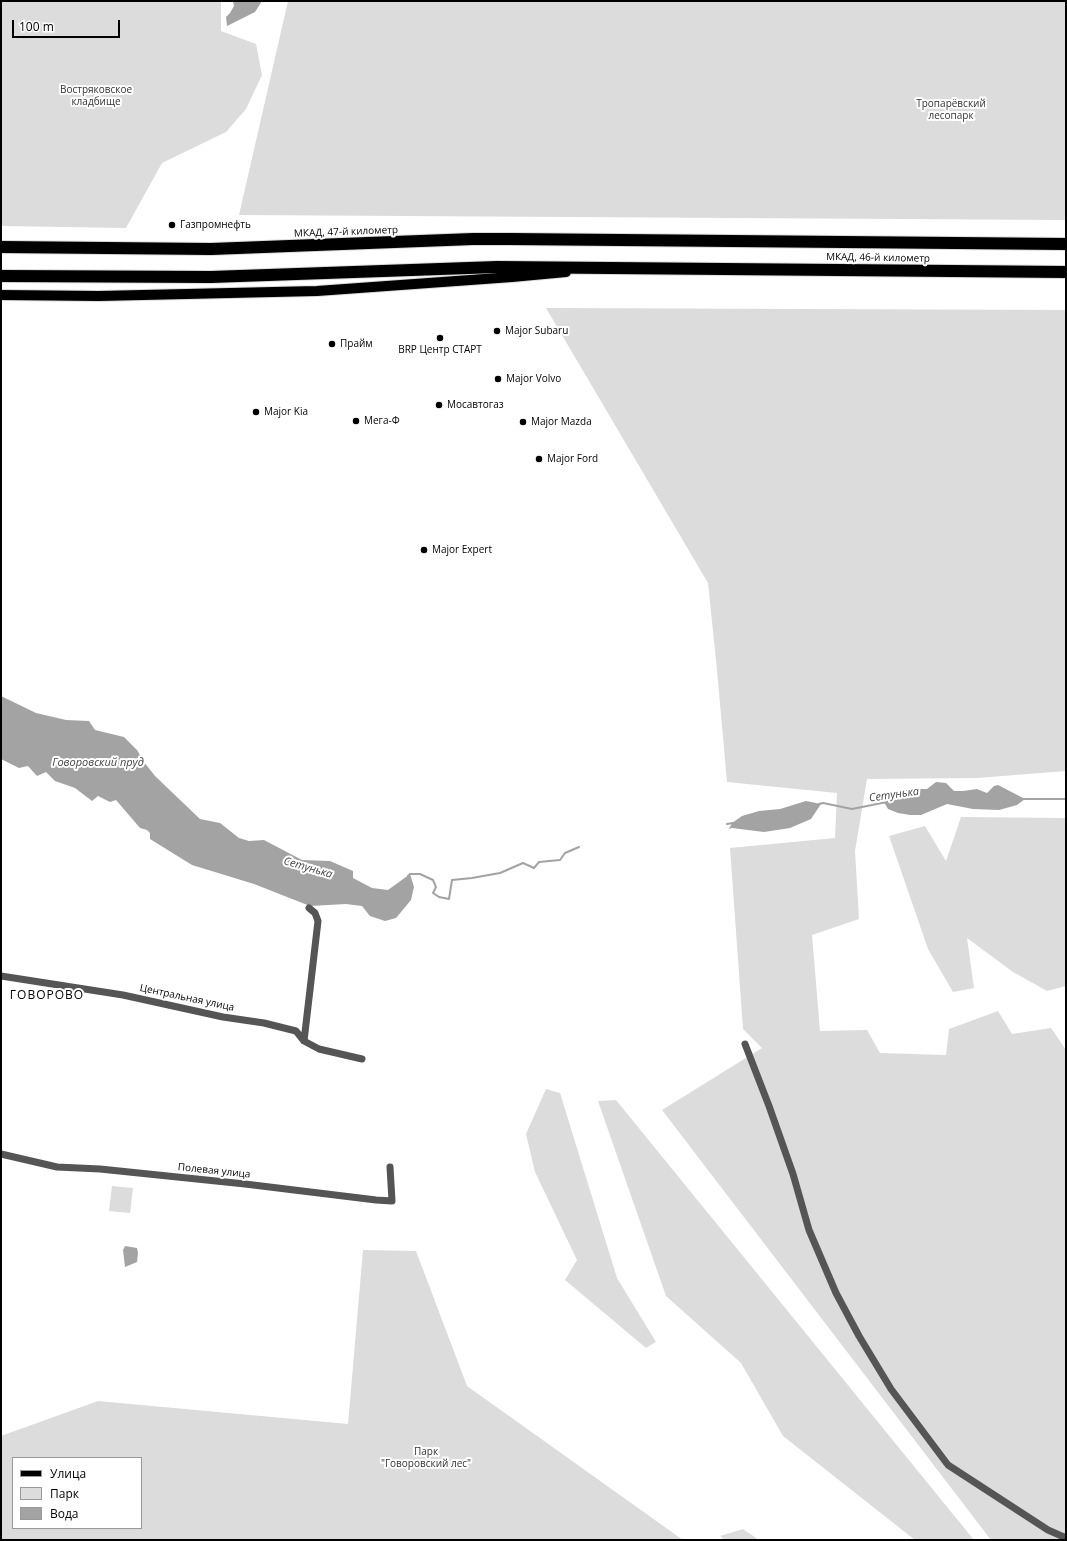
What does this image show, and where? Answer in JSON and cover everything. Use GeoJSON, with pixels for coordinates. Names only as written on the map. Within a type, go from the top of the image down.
{"type":"FeatureCollection","features":[{"type":"Feature","properties":{"kind":"highway","name":"МКАД, 47-й километр"},"geometry":{"type":"LineString","coordinates":[[1,247],[211,249],[473,239],[691,240]]}},
{"type":"Feature","properties":{"kind":"highway","name":"МКАД, 46-й километр"},"geometry":{"type":"LineString","coordinates":[[691,240],[1066,244]]}},
{"type":"Feature","properties":{"kind":"highway"},"geometry":{"type":"LineString","coordinates":[[1,276],[211,277],[473,267],[613,268]]}},
{"type":"Feature","properties":{"kind":"highway","name":"МКАД, 46-й километр"},"geometry":{"type":"LineString","coordinates":[[613,268],[1066,272]]}},
{"type":"Feature","properties":{"kind":"main road"},"geometry":{"type":"LineString","coordinates":[[1,295],[99,296],[317,291],[512,278],[613,268]]}},
{"type":"Feature","properties":{"kind":"street"},"geometry":{"type":"LineString","coordinates":[[304,1041],[318,921],[316,913],[309,908]]}},
{"type":"Feature","properties":{"kind":"street","name":"Центральная улица"},"geometry":{"type":"LineString","coordinates":[[1,976],[123,995],[223,1017],[264,1023],[296,1031],[304,1041],[319,1049],[362,1059]]}},
{"type":"Feature","properties":{"kind":"street"},"geometry":{"type":"LineString","coordinates":[[745,1044],[793,1174],[809,1230],[836,1293],[890,1389],[948,1466],[1048,1530],[1066,1538]]}},
{"type":"Feature","properties":{"kind":"street","name":"Полевая улица"},"geometry":{"type":"LineString","coordinates":[[1,1154],[57,1167],[100,1169],[392,1201],[390,1167]]}},
{"type":"Feature","properties":{"kind":"green space","name":"Востряковское кладбище"},"geometry":{"type":"Polygon","coordinates":[[[1,1],[221,1],[221,31],[256,44],[262,75],[246,109],[226,132],[162,163],[126,228],[1,226],[1,1]]]}},
{"type":"Feature","properties":{"kind":"green space","name":"Тропарёвский лесопарк"},"geometry":{"type":"Polygon","coordinates":[[[288,1],[1066,1],[1066,220],[239,215],[288,1]]]}},
{"type":"Feature","properties":{"kind":"green space"},"geometry":{"type":"Polygon","coordinates":[[[546,308],[1066,310],[1066,771],[977,778],[867,779],[855,851],[859,919],[812,935],[820,1031],[867,1030],[880,1053],[946,1055],[949,1029],[998,1011],[1012,1034],[1051,1028],[1066,1050],[1066,1540],[991,1540],[662,1110],[762,1048],[743,1029],[730,848],[835,838],[837,793],[727,782],[708,583],[546,308]]]}},
{"type":"Feature","properties":{"kind":"green space"},"geometry":{"type":"Polygon","coordinates":[[[961,817],[1066,818],[1066,986],[1047,991],[1013,972],[967,938],[974,988],[953,992],[928,949],[889,836],[925,826],[946,861],[961,817]]]}},
{"type":"Feature","properties":{"kind":"green space"},"geometry":{"type":"Polygon","coordinates":[[[546,1089],[560,1093],[617,1278],[656,1342],[646,1348],[565,1280],[577,1260],[535,1172],[526,1134],[546,1089]]]}},
{"type":"Feature","properties":{"kind":"green space"},"geometry":{"type":"Polygon","coordinates":[[[616,1100],[974,1540],[915,1540],[783,1436],[741,1363],[666,1296],[598,1101],[616,1100]]]}},
{"type":"Feature","properties":{"kind":"green space"},"geometry":{"type":"Polygon","coordinates":[[[112,1186],[133,1188],[130,1213],[109,1211],[112,1186]]]}},
{"type":"Feature","properties":{"kind":"green space","name":"Парк \"Говоровский лес\""},"geometry":{"type":"Polygon","coordinates":[[[363,1250],[416,1251],[467,1386],[683,1540],[1,1540],[1,1436],[98,1401],[348,1424],[363,1250]]]}},
{"type":"Feature","properties":{"kind":"green space"},"geometry":{"type":"Polygon","coordinates":[[[743,1529],[759,1540],[725,1540],[720,1536],[743,1529]]]}},
{"type":"Feature","properties":{"kind":"water"},"geometry":{"type":"Polygon","coordinates":[[[233,1],[262,1],[255,12],[227,26],[226,17],[234,6],[233,1]]]}},
{"type":"Feature","properties":{"kind":"water","name":"Говоровский пруд"},"geometry":{"type":"Polygon","coordinates":[[[1,696],[36,713],[66,720],[89,721],[95,730],[124,737],[137,750],[155,776],[200,819],[220,823],[239,838],[249,841],[264,840],[302,860],[330,861],[353,871],[353,878],[372,888],[388,890],[410,874],[414,887],[411,900],[396,918],[385,921],[370,916],[362,906],[346,904],[310,906],[254,884],[192,865],[150,839],[150,833],[147,830],[140,828],[116,800],[110,802],[98,796],[92,801],[75,788],[55,781],[46,772],[37,776],[28,766],[19,768],[1,759],[1,696]]]}},
{"type":"Feature","properties":{"kind":"water"},"geometry":{"type":"Polygon","coordinates":[[[936,782],[946,783],[954,791],[977,789],[987,793],[994,786],[998,785],[1025,799],[1017,805],[999,810],[973,809],[947,804],[921,815],[898,813],[888,809],[884,802],[892,794],[911,789],[927,789],[936,782]]]}},
{"type":"Feature","properties":{"kind":"water"},"geometry":{"type":"Polygon","coordinates":[[[806,801],[821,804],[811,819],[790,828],[764,832],[732,828],[729,829],[732,823],[742,816],[759,811],[780,809],[806,801]]]}},
{"type":"Feature","properties":{"kind":"water"},"geometry":{"type":"Polygon","coordinates":[[[125,1246],[137,1248],[138,1253],[137,1262],[125,1267],[123,1250],[125,1246]]]}},
{"type":"Feature","properties":{"kind":"waterway","name":"Сетунька"},"geometry":{"type":"LineString","coordinates":[[1023,799],[1066,799]]}},
{"type":"Feature","properties":{"kind":"waterway","name":"Сетунька"},"geometry":{"type":"LineString","coordinates":[[819,804],[823,803],[852,809],[887,802]]}},
{"type":"Feature","properties":{"kind":"waterway","name":"Сетунька"},"geometry":{"type":"LineString","coordinates":[[727,824],[733,823]]}},
{"type":"Feature","properties":{"kind":"waterway","name":"Сетунька"},"geometry":{"type":"LineString","coordinates":[[408,876],[410,874],[420,874],[433,880],[436,887],[433,893],[439,897],[449,899],[452,880],[500,873],[523,863],[534,868],[539,862],[560,860],[565,853],[579,847]]}},
{"type":"Feature","properties":{"kind":"place","name":"Газпромнефть"},"geometry":{"type":"Point","coordinates":[172,225]}},
{"type":"Feature","properties":{"kind":"place","name":"Major Subaru"},"geometry":{"type":"Point","coordinates":[497,331]}},
{"type":"Feature","properties":{"kind":"place","name":"BRP Центр СТАРТ"},"geometry":{"type":"Point","coordinates":[440,338]}},
{"type":"Feature","properties":{"kind":"place","name":"Прайм"},"geometry":{"type":"Point","coordinates":[332,344]}},
{"type":"Feature","properties":{"kind":"place","name":"Major Volvo"},"geometry":{"type":"Point","coordinates":[498,379]}},
{"type":"Feature","properties":{"kind":"place","name":"Мосавтогаз"},"geometry":{"type":"Point","coordinates":[439,405]}},
{"type":"Feature","properties":{"kind":"place","name":"Major Kia"},"geometry":{"type":"Point","coordinates":[256,412]}},
{"type":"Feature","properties":{"kind":"place","name":"Мега-Ф"},"geometry":{"type":"Point","coordinates":[356,421]}},
{"type":"Feature","properties":{"kind":"place","name":"Major Mazda"},"geometry":{"type":"Point","coordinates":[523,422]}},
{"type":"Feature","properties":{"kind":"place","name":"Major Ford"},"geometry":{"type":"Point","coordinates":[539,459]}},
{"type":"Feature","properties":{"kind":"place","name":"Major Expert"},"geometry":{"type":"Point","coordinates":[424,550]}},
{"type":"Feature","properties":{"kind":"district","name":"ГОВОРОВО"},"geometry":{"type":"Point","coordinates":[47,996]}}]}
